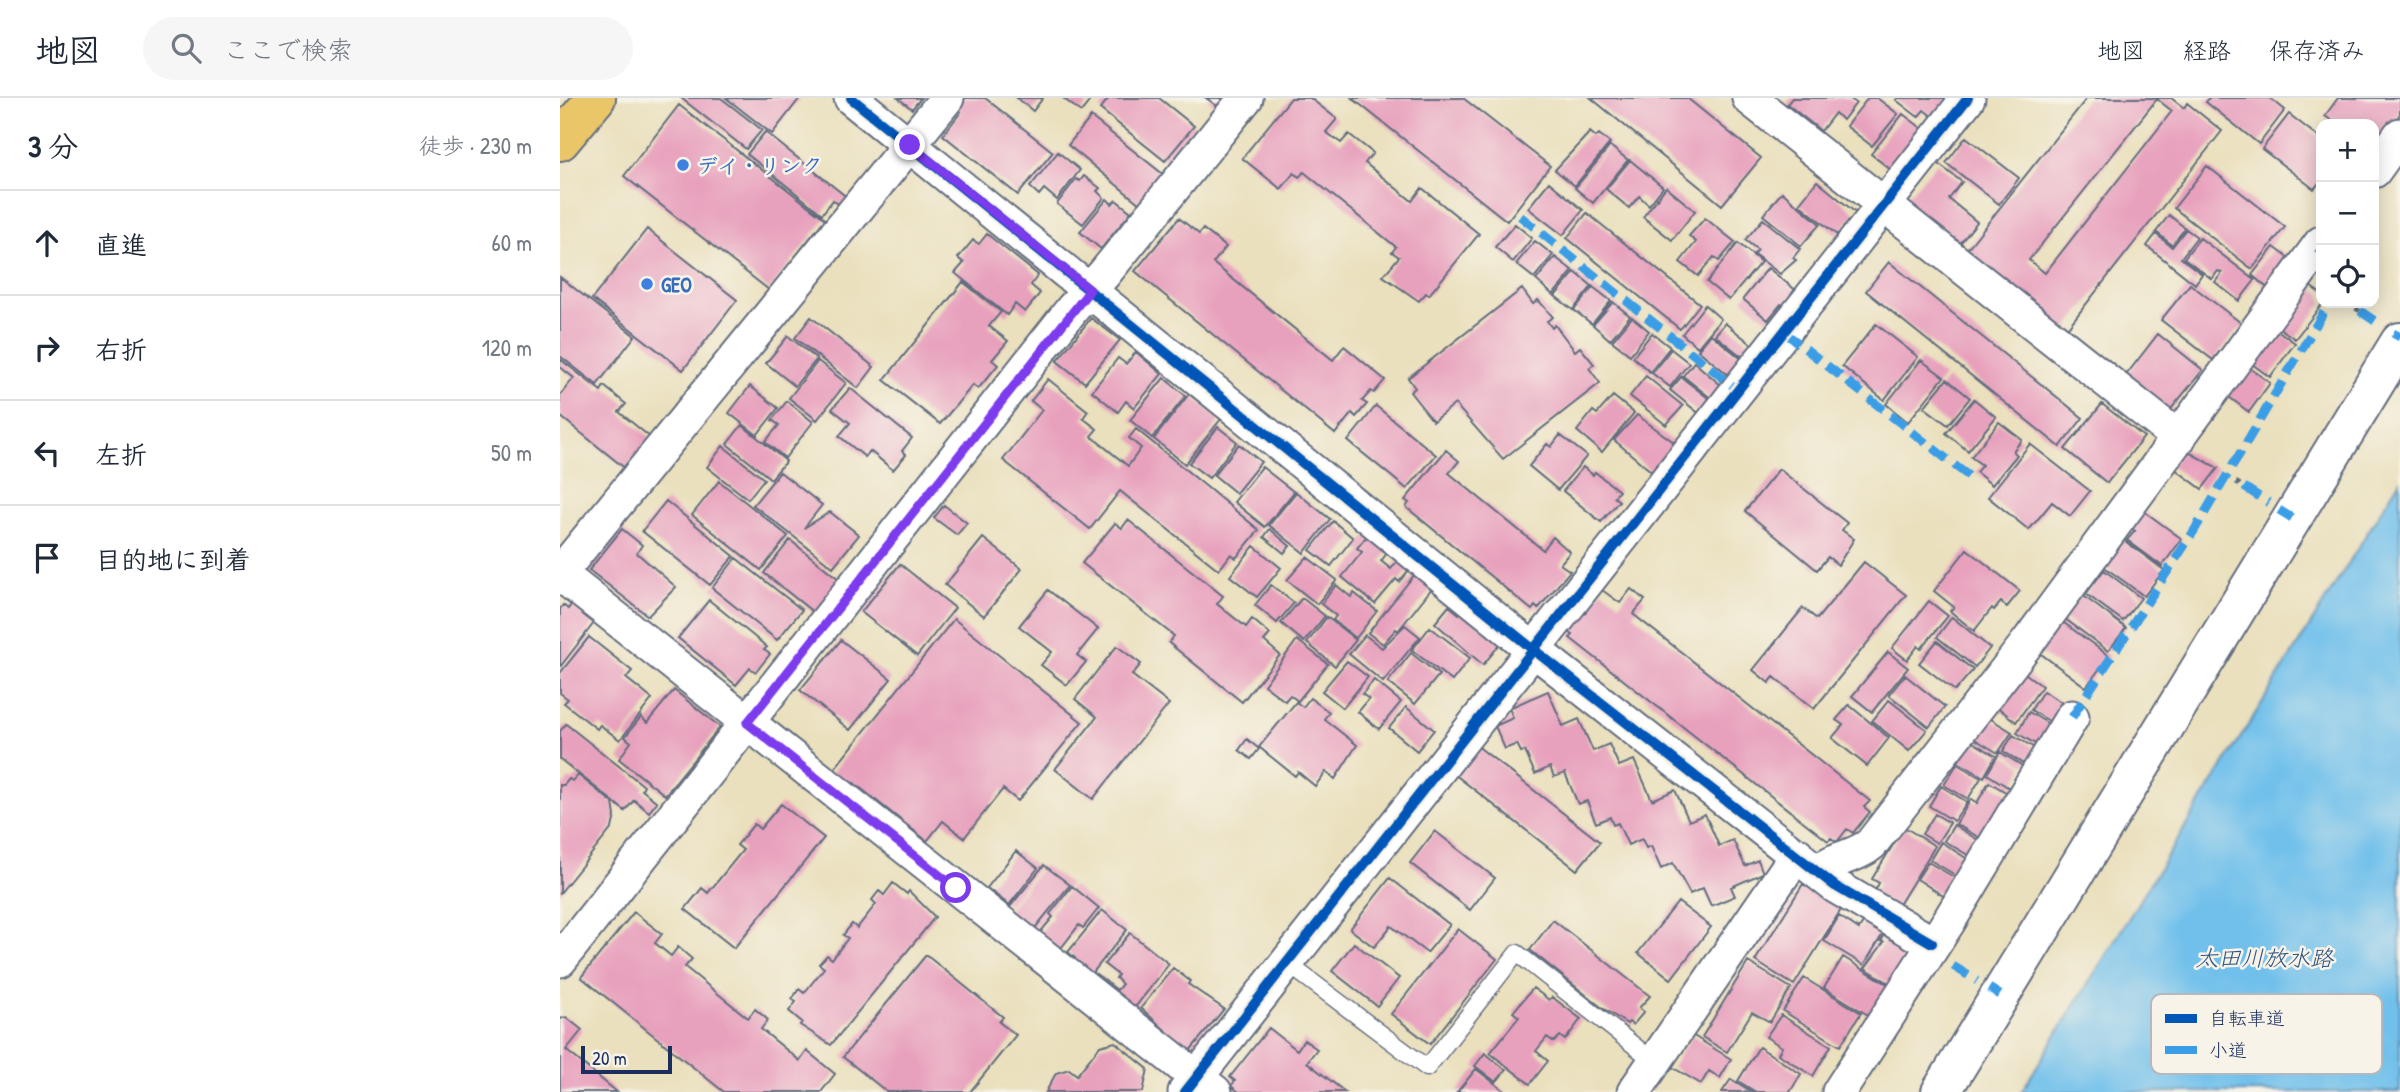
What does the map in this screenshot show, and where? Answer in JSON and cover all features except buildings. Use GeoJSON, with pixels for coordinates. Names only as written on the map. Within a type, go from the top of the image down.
{"type":"FeatureCollection","features":[{"type":"Feature","properties":{"kind":"highway"},"geometry":{"type":"LineString","coordinates":[[560,141],[596,98]]}},
{"type":"Feature","properties":{"kind":"street"},"geometry":{"type":"LineString","coordinates":[[851,98],[1534,650],[1835,887],[1932,943]]}},
{"type":"Feature","properties":{"kind":"street"},"geometry":{"type":"LineString","coordinates":[[947,98],[560,574],[1199,1087],[1287,963],[1968,98]]}},
{"type":"Feature","properties":{"kind":"street"},"geometry":{"type":"LineString","coordinates":[[560,960],[1090,290],[1246,98]]}},
{"type":"Feature","properties":{"kind":"street"},"geometry":{"type":"LineString","coordinates":[[1749,98],[2179,438]]}},
{"type":"Feature","properties":{"kind":"street"},"geometry":{"type":"LineString","coordinates":[[2379,164],[2400,135]]}},
{"type":"Feature","properties":{"kind":"street"},"geometry":{"type":"LineString","coordinates":[[1634,1092],[1807,863],[1835,860],[1861,853],[1871,844],[2028,642],[2320,245]]}},
{"type":"Feature","properties":{"kind":"street"},"geometry":{"type":"LineString","coordinates":[[1941,1092],[2400,342]]}},
{"type":"Feature","properties":{"kind":"street"},"geometry":{"type":"LineString","coordinates":[[1839,1092],[1932,943],[1950,921],[2072,717]]}},
{"type":"Feature","properties":{"kind":"lane"},"geometry":{"type":"LineString","coordinates":[[1287,963],[1427,1068],[1517,953],[1655,1062]]}},
{"type":"Feature","properties":{"kind":"path"},"geometry":{"type":"LineString","coordinates":[[2355,308],[2360,311]]}},
{"type":"Feature","properties":{"kind":"path"},"geometry":{"type":"LineString","coordinates":[[2236,482],[2244,487]]}},
{"type":"Feature","properties":{"kind":"water","name":"太田川放水路"},"geometry":{"type":"Polygon","coordinates":[[[2400,480],[2400,1092],[2021,1092],[2400,480]]]}},
{"type":"Feature","properties":{"kind":"marked path"},"geometry":{"type":"LineString","coordinates":[[1520,216],[1738,390]]}},
{"type":"Feature","properties":{"kind":"marked path"},"geometry":{"type":"LineString","coordinates":[[2072,717],[2194,531],[2326,308]]}},
{"type":"Feature","properties":{"kind":"marked path"},"geometry":{"type":"LineString","coordinates":[[2360,311],[2375,321]]}},
{"type":"Feature","properties":{"kind":"marked path"},"geometry":{"type":"LineString","coordinates":[[1784,332],[1971,478]]}},
{"type":"Feature","properties":{"kind":"marked path"},"geometry":{"type":"LineString","coordinates":[[2393,333],[2400,337]]}},
{"type":"Feature","properties":{"kind":"marked path"},"geometry":{"type":"LineString","coordinates":[[2244,487],[2269,503]]}},
{"type":"Feature","properties":{"kind":"marked path"},"geometry":{"type":"LineString","coordinates":[[2279,510],[2292,518]]}},
{"type":"Feature","properties":{"kind":"marked path"},"geometry":{"type":"LineString","coordinates":[[1953,966],[1977,981]]}},
{"type":"Feature","properties":{"kind":"marked path"},"geometry":{"type":"LineString","coordinates":[[1989,988],[2000,995]]}},
{"type":"Feature","properties":{"kind":"cycle path"},"geometry":{"type":"LineString","coordinates":[[851,98],[1534,650],[1835,886],[1932,943]]}},
{"type":"Feature","properties":{"kind":"cycle path"},"geometry":{"type":"LineString","coordinates":[[1185,1092],[1968,98]]}},
{"type":"Feature","properties":{"kind":"place","name":"デイ・リンク"},"geometry":{"type":"Point","coordinates":[683,165]}},
{"type":"Feature","properties":{"kind":"place","name":"GEO"},"geometry":{"type":"Point","coordinates":[647,284]}},
{"type":"Feature","properties":{"kind":"route"},"geometry":{"type":"LineString","coordinates":[[910,145],[1090,290],[1073,308],[747,723],[956,888]]}}]}
